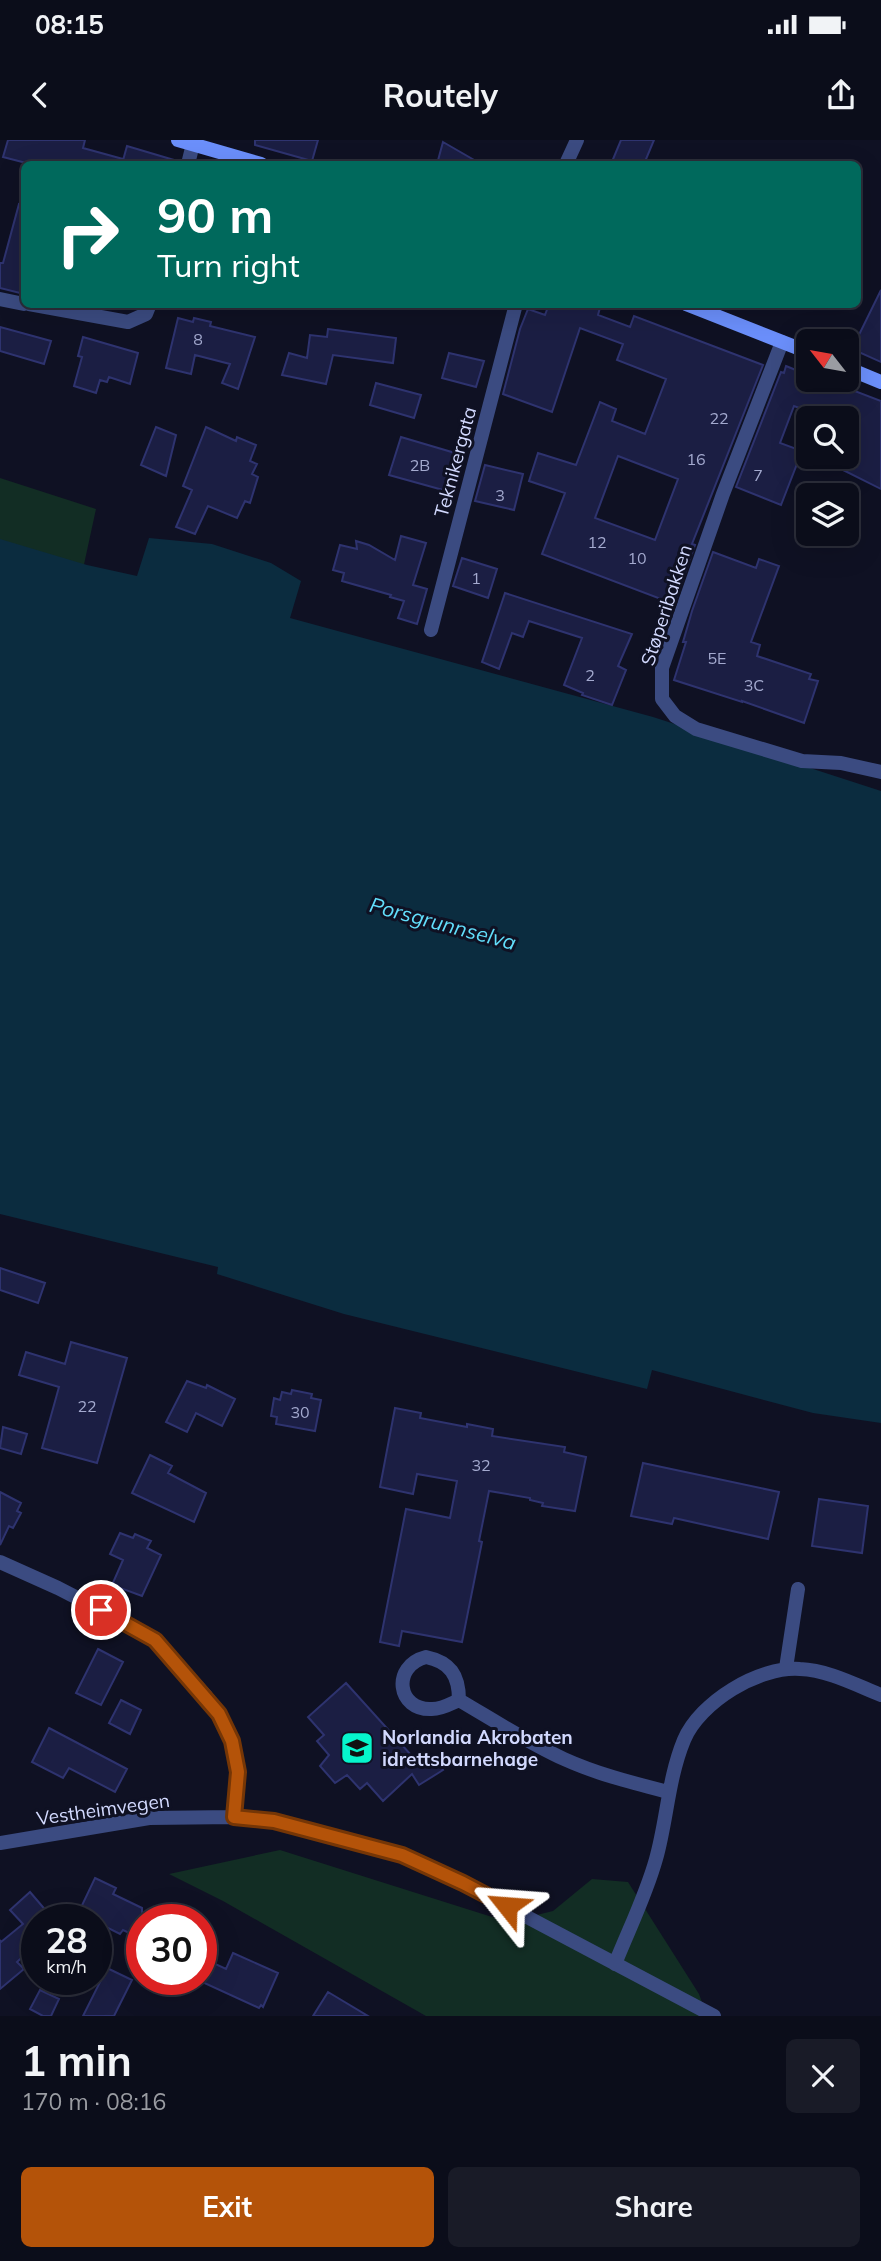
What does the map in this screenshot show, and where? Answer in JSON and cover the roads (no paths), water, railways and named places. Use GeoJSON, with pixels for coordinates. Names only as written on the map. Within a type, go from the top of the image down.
{"type":"FeatureCollection","features":[{"type":"Feature","properties":{"kind":"street"},"geometry":{"type":"LineString","coordinates":[[567,161],[577,140]]}},
{"type":"Feature","properties":{"kind":"street"},"geometry":{"type":"LineString","coordinates":[[188,161],[186,142],[251,161]]}},
{"type":"Feature","properties":{"kind":"street"},"geometry":{"type":"LineString","coordinates":[[0,299],[21,303]]}},
{"type":"Feature","properties":{"kind":"street"},"geometry":{"type":"LineString","coordinates":[[49,308],[128,322],[146,314],[148,308]]}},
{"type":"Feature","properties":{"kind":"street","name":"Teknikergata"},"geometry":{"type":"LineString","coordinates":[[431,630],[515,308]]}},
{"type":"Feature","properties":{"kind":"street"},"geometry":{"type":"LineString","coordinates":[[696,308],[796,347]]}},
{"type":"Feature","properties":{"kind":"street","name":"Støperibakken"},"geometry":{"type":"LineString","coordinates":[[782,342],[723,494],[662,668],[662,699],[675,716],[696,729],[802,761],[841,763],[881,772]]}},
{"type":"Feature","properties":{"kind":"street"},"geometry":{"type":"LineString","coordinates":[[859,373],[881,382]]}},
{"type":"Feature","properties":{"kind":"street"},"geometry":{"type":"LineString","coordinates":[[0,1562],[58,1588],[155,1640],[206,1696],[219,1714],[232,1741],[238,1772],[234,1817]]}},
{"type":"Feature","properties":{"kind":"street"},"geometry":{"type":"LineString","coordinates":[[786,1668],[798,1589]]}},
{"type":"Feature","properties":{"kind":"street"},"geometry":{"type":"LineString","coordinates":[[615,1964],[656,1858],[668,1792],[684,1741],[701,1713],[726,1692],[786,1668],[828,1675],[881,1695]]}},
{"type":"Feature","properties":{"kind":"street"},"geometry":{"type":"LineString","coordinates":[[458,1700],[565,1759],[610,1777],[668,1792]]}},
{"type":"Feature","properties":{"kind":"street","name":"Vestheimvegen"},"geometry":{"type":"LineString","coordinates":[[0,1843],[149,1818],[234,1817],[274,1821],[402,1855],[463,1883],[714,2016]]}},
{"type":"Feature","properties":{"kind":"water","name":"Porsgrunnselva"},"geometry":{"type":"Polygon","coordinates":[[[149,538],[212,544],[271,563],[301,581],[290,618],[653,717],[881,791],[881,1423],[813,1413],[652,1370],[647,1389],[344,1314],[217,1274],[218,1267],[0,1214],[0,539],[87,565],[137,576],[149,538]]]}},
{"type":"Feature","properties":{"kind":"place","name":"Norlandia Akrobaten idrettsbarnehage"},"geometry":{"type":"Point","coordinates":[357,1748]}}]}
